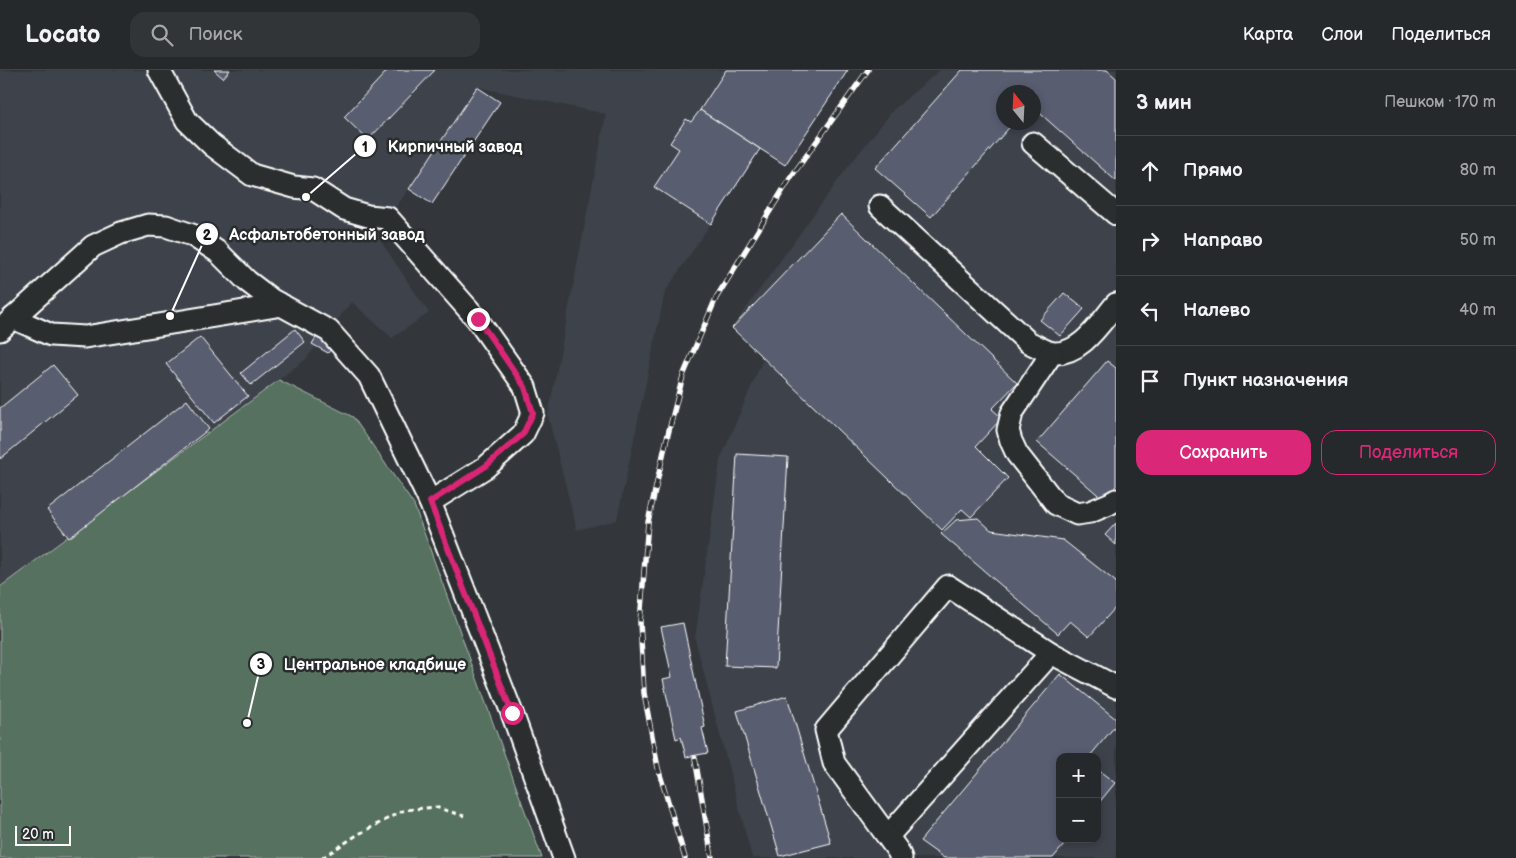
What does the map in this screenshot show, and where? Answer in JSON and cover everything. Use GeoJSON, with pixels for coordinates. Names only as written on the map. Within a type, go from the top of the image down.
{"type":"FeatureCollection","features":[{"type":"Feature","properties":{"kind":"street"},"geometry":{"type":"LineString","coordinates":[[158,70],[187,121],[212,145],[252,175],[294,187],[313,189],[344,209],[368,216],[388,218],[478,319],[525,387],[533,413],[523,434],[486,466],[430,502]]}},
{"type":"Feature","properties":{"kind":"street"},"geometry":{"type":"LineString","coordinates":[[1032,143],[1116,214]]}},
{"type":"Feature","properties":{"kind":"street"},"geometry":{"type":"LineString","coordinates":[[880,206],[1028,342],[1052,353],[1069,350],[1109,328],[1116,304]]}},
{"type":"Feature","properties":{"kind":"street"},"geometry":{"type":"LineString","coordinates":[[6,324],[93,246],[121,233],[148,225],[166,226],[192,235],[218,252],[247,280],[272,300],[329,331],[369,376],[430,502],[512,713],[564,858]]}},
{"type":"Feature","properties":{"kind":"street"},"geometry":{"type":"LineString","coordinates":[[6,324],[52,335],[85,337],[282,305]]}},
{"type":"Feature","properties":{"kind":"street"},"geometry":{"type":"LineString","coordinates":[[1052,353],[1012,413],[1008,430],[1011,441],[1017,454],[1056,504],[1077,514],[1090,512],[1116,500]]}},
{"type":"Feature","properties":{"kind":"street"},"geometry":{"type":"LineString","coordinates":[[901,858],[888,836],[834,763],[826,730],[948,586],[1051,652],[1116,687]]}},
{"type":"Feature","properties":{"kind":"street"},"geometry":{"type":"LineString","coordinates":[[888,836],[1051,652]]}},
{"type":"Feature","properties":{"kind":"path"},"geometry":{"type":"LineString","coordinates":[[322,858],[357,835],[404,810],[435,807],[464,816]]}},
{"type":"Feature","properties":{"kind":"shaded area"},"geometry":{"type":"Polygon","coordinates":[[[0,70],[848,70],[785,165],[760,150],[665,292],[617,520],[577,530],[548,416],[606,114],[477,87],[409,189],[376,234],[429,313],[392,338],[352,302],[305,360],[0,587],[0,70]]]}},
{"type":"Feature","properties":{"kind":"shaded area"},"geometry":{"type":"Polygon","coordinates":[[[940,70],[1116,70],[1116,858],[752,858],[695,639],[720,460],[763,359],[732,328],[844,172],[894,109],[940,70]]]}},
{"type":"Feature","properties":{"kind":"green space"},"geometry":{"type":"Polygon","coordinates":[[[279,380],[353,417],[414,505],[542,858],[0,858],[0,587],[279,380]]]}},
{"type":"Feature","properties":{"kind":"building"},"geometry":{"type":"Polygon","coordinates":[[[214,70],[230,70],[223,78],[214,70]]]}},
{"type":"Feature","properties":{"kind":"building"},"geometry":{"type":"Polygon","coordinates":[[[388,70],[435,70],[368,140],[344,117],[388,70]]]}},
{"type":"Feature","properties":{"kind":"building"},"geometry":{"type":"Polygon","coordinates":[[[726,70],[848,70],[785,165],[700,110],[726,70]]]}},
{"type":"Feature","properties":{"kind":"building"},"geometry":{"type":"Polygon","coordinates":[[[962,70],[1107,70],[1116,78],[1116,181],[1041,114],[1041,85],[996,85],[996,130],[1007,130],[931,217],[875,168],[962,70]]]}},
{"type":"Feature","properties":{"kind":"building"},"geometry":{"type":"Polygon","coordinates":[[[477,87],[500,102],[432,204],[409,189],[477,87]]]}},
{"type":"Feature","properties":{"kind":"building"},"geometry":{"type":"Polygon","coordinates":[[[700,110],[760,149],[711,224],[654,187],[679,149],[670,143],[686,119],[691,122],[700,110]]]}},
{"type":"Feature","properties":{"kind":"building"},"geometry":{"type":"Polygon","coordinates":[[[841,214],[1017,383],[992,409],[1002,418],[976,446],[1008,478],[971,517],[962,509],[942,530],[732,328],[841,214]]]}},
{"type":"Feature","properties":{"kind":"building"},"geometry":{"type":"Polygon","coordinates":[[[1064,293],[1084,309],[1060,336],[1040,320],[1064,293]]]}},
{"type":"Feature","properties":{"kind":"building"},"geometry":{"type":"Polygon","coordinates":[[[295,329],[305,342],[251,385],[241,373],[295,329]]]}},
{"type":"Feature","properties":{"kind":"building"},"geometry":{"type":"Polygon","coordinates":[[[317,336],[333,345],[328,353],[312,344],[317,336]]]}},
{"type":"Feature","properties":{"kind":"building"},"geometry":{"type":"Polygon","coordinates":[[[200,337],[248,396],[214,423],[166,364],[200,337]]]}},
{"type":"Feature","properties":{"kind":"building"},"geometry":{"type":"Polygon","coordinates":[[[1107,361],[1116,368],[1116,486],[1104,500],[1037,442],[1107,361]]]}},
{"type":"Feature","properties":{"kind":"building"},"geometry":{"type":"Polygon","coordinates":[[[53,365],[78,395],[0,459],[0,408],[53,365]]]}},
{"type":"Feature","properties":{"kind":"building"},"geometry":{"type":"Polygon","coordinates":[[[187,400],[209,429],[69,538],[47,510],[187,400]]]}},
{"type":"Feature","properties":{"kind":"building"},"geometry":{"type":"Polygon","coordinates":[[[737,454],[788,457],[776,668],[725,666],[737,454]]]}},
{"type":"Feature","properties":{"kind":"building"},"geometry":{"type":"Polygon","coordinates":[[[978,518],[991,530],[1063,540],[1116,582],[1116,607],[1089,637],[1070,621],[1058,634],[941,534],[956,520],[978,518]]]}},
{"type":"Feature","properties":{"kind":"building"},"geometry":{"type":"Polygon","coordinates":[[[1116,523],[1116,545],[1105,535],[1116,523]]]}},
{"type":"Feature","properties":{"kind":"building"},"geometry":{"type":"Polygon","coordinates":[[[683,623],[705,727],[702,728],[708,753],[686,757],[681,737],[676,739],[663,679],[672,677],[661,627],[683,623]]]}},
{"type":"Feature","properties":{"kind":"building"},"geometry":{"type":"Polygon","coordinates":[[[1060,674],[1116,719],[1116,725],[1092,753],[1056,753],[1056,843],[1066,843],[1053,858],[944,858],[920,841],[1060,674]]]}},
{"type":"Feature","properties":{"kind":"building"},"geometry":{"type":"Polygon","coordinates":[[[787,696],[831,843],[780,856],[737,711],[787,696]]]}},
{"type":"Feature","properties":{"kind":"building"},"geometry":{"type":"Polygon","coordinates":[[[1101,772],[1115,783],[1101,800],[1101,772]]]}},
{"type":"Feature","properties":{"kind":"railway"},"geometry":{"type":"LineString","coordinates":[[685,858],[658,768],[644,693],[640,622],[648,522],[666,442],[683,376],[716,298],[791,177],[868,70]]}},
{"type":"Feature","properties":{"kind":"railway"},"geometry":{"type":"LineString","coordinates":[[695,758],[712,858]]}},
{"type":"Feature","properties":{"kind":"place","name":"Кирпичный завод"},"geometry":{"type":"Point","coordinates":[306,197]}},
{"type":"Feature","properties":{"kind":"place","name":"Асфальтобетонный завод"},"geometry":{"type":"Point","coordinates":[170,316]}},
{"type":"Feature","properties":{"kind":"place","name":"Центральное кладбище"},"geometry":{"type":"Point","coordinates":[247,723]}},
{"type":"Feature","properties":{"kind":"route"},"geometry":{"type":"LineString","coordinates":[[478,319],[525,387],[533,413],[523,434],[486,466],[430,502],[512,713]]}}]}
